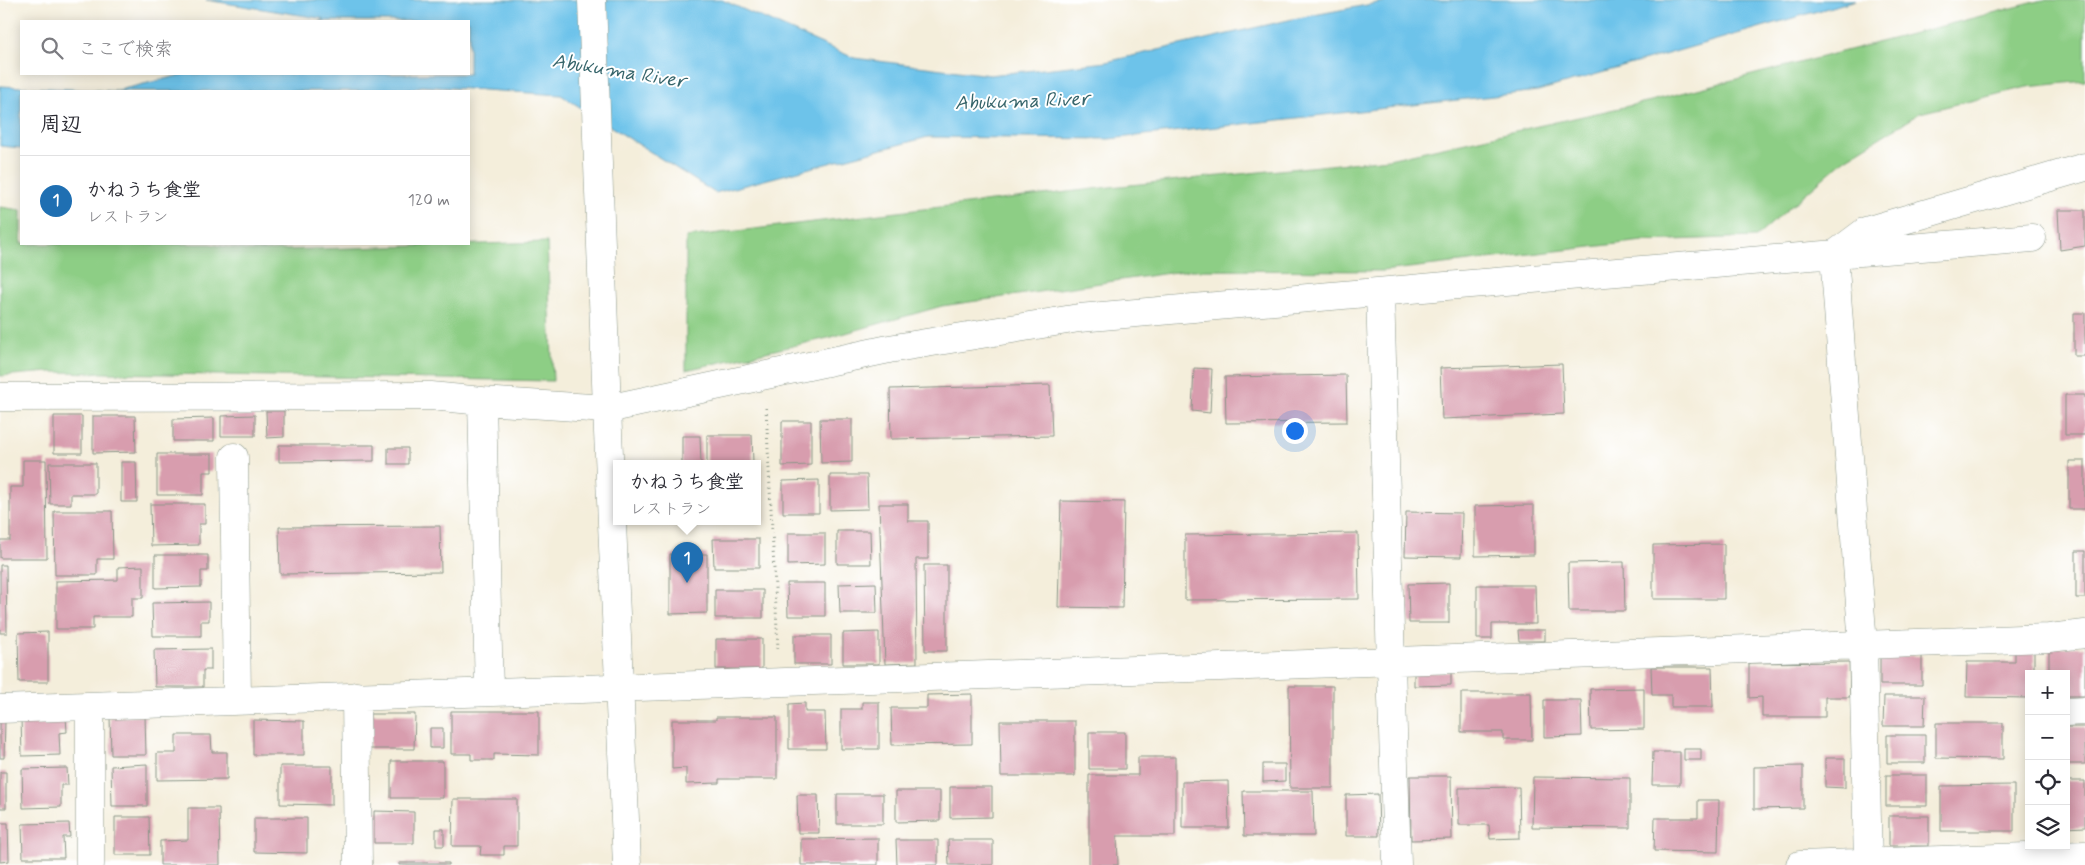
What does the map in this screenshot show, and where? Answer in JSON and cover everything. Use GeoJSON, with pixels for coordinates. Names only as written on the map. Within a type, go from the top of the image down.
{"type":"FeatureCollection","features":[{"type":"Feature","properties":{"kind":"street"},"geometry":{"type":"LineString","coordinates":[[592,0],[618,688],[628,865]]}},
{"type":"Feature","properties":{"kind":"street"},"geometry":{"type":"LineString","coordinates":[[1834,255],[1866,231],[2085,167]]}},
{"type":"Feature","properties":{"kind":"street"},"geometry":{"type":"LineString","coordinates":[[0,397],[432,396],[607,409],[889,348],[1079,318],[2032,238]]}},
{"type":"Feature","properties":{"kind":"street"},"geometry":{"type":"LineString","coordinates":[[1834,255],[1863,645],[1868,864]]}},
{"type":"Feature","properties":{"kind":"street"},"geometry":{"type":"LineString","coordinates":[[1380,293],[1398,865]]}},
{"type":"Feature","properties":{"kind":"street"},"geometry":{"type":"LineString","coordinates":[[482,401],[488,692]]}},
{"type":"Feature","properties":{"kind":"street"},"geometry":{"type":"LineString","coordinates":[[234,457],[237,700]]}},
{"type":"Feature","properties":{"kind":"street"},"geometry":{"type":"LineString","coordinates":[[0,709],[1391,662],[2049,638],[2085,634]]}},
{"type":"Feature","properties":{"kind":"street"},"geometry":{"type":"LineString","coordinates":[[356,696],[358,865]]}},
{"type":"Feature","properties":{"kind":"street"},"geometry":{"type":"LineString","coordinates":[[90,706],[90,865]]}},
{"type":"Feature","properties":{"kind":"street"},"geometry":{"type":"LineString","coordinates":[[2070,712],[2085,712]]}},
{"type":"Feature","properties":{"kind":"street"},"geometry":{"type":"LineString","coordinates":[[1800,865],[1868,864],[2037,851],[2085,855]]}},
{"type":"Feature","properties":{"kind":"path"},"geometry":{"type":"LineString","coordinates":[[766,398],[779,682]]}},
{"type":"Feature","properties":{"kind":"green space"},"geometry":{"type":"Polygon","coordinates":[[[2043,0],[2085,0],[2085,81],[2027,87],[1920,113],[1845,159],[1756,237],[1643,241],[1383,271],[1190,270],[942,306],[828,338],[686,370],[686,237],[1110,187],[1389,159],[1651,101],[2043,0]]]}},
{"type":"Feature","properties":{"kind":"green space"},"geometry":{"type":"Polygon","coordinates":[[[0,207],[20,210],[20,245],[216,245],[251,251],[547,242],[553,381],[50,372],[0,376],[0,207]]]}},
{"type":"Feature","properties":{"kind":"water","name":"Abukuma River"},"geometry":{"type":"Polygon","coordinates":[[[206,0],[722,0],[854,58],[990,75],[1106,62],[1293,19],[1393,0],[1856,0],[1538,91],[1109,139],[928,137],[715,193],[561,95],[422,86],[408,90],[119,90],[181,75],[470,75],[470,20],[322,20],[325,19],[206,0]]]}},
{"type":"Feature","properties":{"kind":"water"},"geometry":{"type":"Polygon","coordinates":[[[0,86],[92,90],[20,90],[20,148],[0,146],[0,86]]]}},
{"type":"Feature","properties":{"kind":"building"},"geometry":{"type":"Polygon","coordinates":[[[2058,210],[2085,210],[2085,246],[2060,250],[2058,210]]]}},
{"type":"Feature","properties":{"kind":"building"},"geometry":{"type":"Polygon","coordinates":[[[2074,313],[2085,313],[2085,356],[2074,356],[2074,313]]]}},
{"type":"Feature","properties":{"kind":"building"},"geometry":{"type":"Polygon","coordinates":[[[1562,364],[1564,414],[1442,419],[1440,368],[1562,364]]]}},
{"type":"Feature","properties":{"kind":"building"},"geometry":{"type":"Polygon","coordinates":[[[1194,368],[1212,369],[1210,413],[1192,411],[1194,368]]]}},
{"type":"Feature","properties":{"kind":"building"},"geometry":{"type":"Polygon","coordinates":[[[1346,375],[1347,422],[1226,423],[1225,377],[1346,375]]]}},
{"type":"Feature","properties":{"kind":"building"},"geometry":{"type":"Polygon","coordinates":[[[1050,385],[1052,436],[891,439],[890,389],[1050,385]]]}},
{"type":"Feature","properties":{"kind":"building"},"geometry":{"type":"Polygon","coordinates":[[[2065,395],[2085,395],[2085,435],[2065,435],[2065,395]]]}},
{"type":"Feature","properties":{"kind":"building"},"geometry":{"type":"Polygon","coordinates":[[[266,411],[284,411],[284,437],[267,438],[266,411]]]}},
{"type":"Feature","properties":{"kind":"building"},"geometry":{"type":"Polygon","coordinates":[[[255,415],[255,436],[221,436],[221,416],[255,415]]]}},
{"type":"Feature","properties":{"kind":"building"},"geometry":{"type":"Polygon","coordinates":[[[54,416],[82,416],[82,453],[54,453],[54,416]]]}},
{"type":"Feature","properties":{"kind":"building"},"geometry":{"type":"Polygon","coordinates":[[[93,416],[135,416],[136,452],[93,453],[93,416]]]}},
{"type":"Feature","properties":{"kind":"building"},"geometry":{"type":"Polygon","coordinates":[[[214,418],[214,441],[173,441],[173,419],[214,418]]]}},
{"type":"Feature","properties":{"kind":"building"},"geometry":{"type":"Polygon","coordinates":[[[820,419],[852,419],[852,462],[821,463],[820,419]]]}},
{"type":"Feature","properties":{"kind":"building"},"geometry":{"type":"Polygon","coordinates":[[[782,421],[811,421],[811,465],[782,466],[782,421]]]}},
{"type":"Feature","properties":{"kind":"building"},"geometry":{"type":"Polygon","coordinates":[[[707,435],[752,435],[753,460],[707,460],[707,435]]]}},
{"type":"Feature","properties":{"kind":"building"},"geometry":{"type":"Polygon","coordinates":[[[682,436],[700,436],[701,460],[682,460],[682,436]]]}},
{"type":"Feature","properties":{"kind":"building"},"geometry":{"type":"Polygon","coordinates":[[[279,445],[374,445],[374,461],[279,462],[279,445]]]}},
{"type":"Feature","properties":{"kind":"building"},"geometry":{"type":"Polygon","coordinates":[[[388,448],[408,448],[408,464],[388,464],[388,448]]]}},
{"type":"Feature","properties":{"kind":"building"},"geometry":{"type":"Polygon","coordinates":[[[157,454],[212,454],[212,472],[203,472],[203,495],[157,495],[157,454]]]}},
{"type":"Feature","properties":{"kind":"building"},"geometry":{"type":"Polygon","coordinates":[[[23,460],[46,460],[47,558],[0,558],[0,540],[10,540],[10,487],[23,487],[23,460]]]}},
{"type":"Feature","properties":{"kind":"building"},"geometry":{"type":"Polygon","coordinates":[[[2069,461],[2085,461],[2085,509],[2069,509],[2069,461]]]}},
{"type":"Feature","properties":{"kind":"building"},"geometry":{"type":"Polygon","coordinates":[[[121,462],[136,462],[137,502],[121,502],[121,462]]]}},
{"type":"Feature","properties":{"kind":"building"},"geometry":{"type":"Polygon","coordinates":[[[49,463],[96,463],[96,494],[71,494],[71,504],[50,504],[49,463]]]}},
{"type":"Feature","properties":{"kind":"building"},"geometry":{"type":"Polygon","coordinates":[[[830,475],[867,475],[868,509],[830,510],[830,475]]]}},
{"type":"Feature","properties":{"kind":"building"},"geometry":{"type":"Polygon","coordinates":[[[819,480],[819,513],[783,513],[783,481],[819,480]]]}},
{"type":"Feature","properties":{"kind":"building"},"geometry":{"type":"Polygon","coordinates":[[[1061,501],[1124,502],[1122,608],[1058,607],[1061,501]]]}},
{"type":"Feature","properties":{"kind":"building"},"geometry":{"type":"Polygon","coordinates":[[[150,504],[205,504],[205,524],[199,524],[199,545],[151,546],[150,504]]]}},
{"type":"Feature","properties":{"kind":"building"},"geometry":{"type":"Polygon","coordinates":[[[879,504],[908,504],[908,521],[928,521],[928,559],[916,559],[917,663],[885,664],[879,504]]]}},
{"type":"Feature","properties":{"kind":"building"},"geometry":{"type":"Polygon","coordinates":[[[1534,505],[1534,555],[1475,556],[1475,506],[1534,505]]]}},
{"type":"Feature","properties":{"kind":"building"},"geometry":{"type":"Polygon","coordinates":[[[54,511],[112,511],[113,559],[97,559],[97,575],[55,575],[54,511]]]}},
{"type":"Feature","properties":{"kind":"building"},"geometry":{"type":"Polygon","coordinates":[[[1406,512],[1462,513],[1461,557],[1405,556],[1406,512]]]}},
{"type":"Feature","properties":{"kind":"building"},"geometry":{"type":"Polygon","coordinates":[[[440,526],[441,572],[280,574],[279,527],[440,526]]]}},
{"type":"Feature","properties":{"kind":"building"},"geometry":{"type":"Polygon","coordinates":[[[837,531],[870,531],[871,564],[837,564],[837,531]]]}},
{"type":"Feature","properties":{"kind":"building"},"geometry":{"type":"Polygon","coordinates":[[[788,533],[825,533],[825,564],[788,565],[788,533]]]}},
{"type":"Feature","properties":{"kind":"building"},"geometry":{"type":"Polygon","coordinates":[[[1358,533],[1359,599],[1185,600],[1185,535],[1358,533]]]}},
{"type":"Feature","properties":{"kind":"building"},"geometry":{"type":"Polygon","coordinates":[[[713,539],[759,539],[759,568],[714,568],[713,539]]]}},
{"type":"Feature","properties":{"kind":"building"},"geometry":{"type":"Polygon","coordinates":[[[1724,544],[1724,599],[1653,599],[1653,545],[1724,544]]]}},
{"type":"Feature","properties":{"kind":"building"},"geometry":{"type":"Polygon","coordinates":[[[2076,551],[2085,551],[2085,598],[2076,598],[2076,551]]]}},
{"type":"Feature","properties":{"kind":"building"},"geometry":{"type":"Polygon","coordinates":[[[670,554],[707,554],[707,613],[670,614],[670,554]]]}},
{"type":"Feature","properties":{"kind":"building"},"geometry":{"type":"Polygon","coordinates":[[[155,555],[208,555],[208,571],[201,571],[201,587],[155,588],[155,555]]]}},
{"type":"Feature","properties":{"kind":"building"},"geometry":{"type":"Polygon","coordinates":[[[1624,562],[1625,611],[1569,611],[1568,563],[1624,562]]]}},
{"type":"Feature","properties":{"kind":"building"},"geometry":{"type":"Polygon","coordinates":[[[0,565],[6,565],[7,633],[0,633],[0,565]]]}},
{"type":"Feature","properties":{"kind":"building"},"geometry":{"type":"Polygon","coordinates":[[[924,565],[947,565],[947,651],[925,651],[924,565]]]}},
{"type":"Feature","properties":{"kind":"building"},"geometry":{"type":"Polygon","coordinates":[[[143,566],[143,598],[132,598],[132,617],[93,617],[93,629],[56,629],[56,581],[118,580],[118,567],[143,566]]]}},
{"type":"Feature","properties":{"kind":"building"},"geometry":{"type":"Polygon","coordinates":[[[787,583],[825,583],[825,616],[788,616],[787,583]]]}},
{"type":"Feature","properties":{"kind":"building"},"geometry":{"type":"Polygon","coordinates":[[[876,583],[877,613],[840,613],[839,584],[876,583]]]}},
{"type":"Feature","properties":{"kind":"building"},"geometry":{"type":"Polygon","coordinates":[[[1449,583],[1449,623],[1409,623],[1408,584],[1449,583]]]}},
{"type":"Feature","properties":{"kind":"building"},"geometry":{"type":"Polygon","coordinates":[[[1477,585],[1535,585],[1536,624],[1492,624],[1492,639],[1477,639],[1477,585]]]}},
{"type":"Feature","properties":{"kind":"building"},"geometry":{"type":"Polygon","coordinates":[[[715,590],[763,590],[763,618],[715,618],[715,590]]]}},
{"type":"Feature","properties":{"kind":"building"},"geometry":{"type":"Polygon","coordinates":[[[209,602],[209,621],[201,621],[201,636],[153,636],[152,603],[209,602]]]}},
{"type":"Feature","properties":{"kind":"building"},"geometry":{"type":"Polygon","coordinates":[[[1518,630],[1545,630],[1545,641],[1519,641],[1518,630]]]}},
{"type":"Feature","properties":{"kind":"building"},"geometry":{"type":"Polygon","coordinates":[[[48,632],[48,682],[19,682],[18,633],[48,632]]]}},
{"type":"Feature","properties":{"kind":"building"},"geometry":{"type":"Polygon","coordinates":[[[879,632],[879,664],[843,664],[843,633],[879,632]]]}},
{"type":"Feature","properties":{"kind":"building"},"geometry":{"type":"Polygon","coordinates":[[[794,635],[831,635],[831,664],[794,664],[794,635]]]}},
{"type":"Feature","properties":{"kind":"building"},"geometry":{"type":"Polygon","coordinates":[[[716,639],[762,639],[762,669],[716,669],[716,639]]]}},
{"type":"Feature","properties":{"kind":"building"},"geometry":{"type":"Polygon","coordinates":[[[2049,647],[2085,647],[2085,696],[2070,696],[2070,670],[2049,670],[2049,647]]]}},
{"type":"Feature","properties":{"kind":"building"},"geometry":{"type":"Polygon","coordinates":[[[211,649],[211,670],[203,670],[203,687],[155,687],[154,650],[211,649]]]}},
{"type":"Feature","properties":{"kind":"building"},"geometry":{"type":"Polygon","coordinates":[[[2015,651],[2034,651],[2034,670],[2025,670],[2025,698],[1966,697],[1967,662],[2015,662],[2015,651]]]}},
{"type":"Feature","properties":{"kind":"building"},"geometry":{"type":"Polygon","coordinates":[[[1880,655],[1922,656],[1922,685],[1880,685],[1880,655]]]}},
{"type":"Feature","properties":{"kind":"building"},"geometry":{"type":"Polygon","coordinates":[[[1849,662],[1850,697],[1825,697],[1825,717],[1762,717],[1762,697],[1749,698],[1749,663],[1849,662]]]}},
{"type":"Feature","properties":{"kind":"building"},"geometry":{"type":"Polygon","coordinates":[[[1651,667],[1712,667],[1713,707],[1671,707],[1671,695],[1652,695],[1651,667]]]}},
{"type":"Feature","properties":{"kind":"building"},"geometry":{"type":"Polygon","coordinates":[[[1451,672],[1451,685],[1414,686],[1414,673],[1451,672]]]}},
{"type":"Feature","properties":{"kind":"building"},"geometry":{"type":"Polygon","coordinates":[[[1289,686],[1333,686],[1333,788],[1290,788],[1289,686]]]}},
{"type":"Feature","properties":{"kind":"building"},"geometry":{"type":"Polygon","coordinates":[[[1644,688],[1644,729],[1591,730],[1590,689],[1644,688]]]}},
{"type":"Feature","properties":{"kind":"building"},"geometry":{"type":"Polygon","coordinates":[[[1461,693],[1531,693],[1532,740],[1503,740],[1503,732],[1461,732],[1461,693]]]}},
{"type":"Feature","properties":{"kind":"building"},"geometry":{"type":"Polygon","coordinates":[[[972,694],[972,744],[892,745],[891,708],[927,708],[927,695],[972,694]]]}},
{"type":"Feature","properties":{"kind":"building"},"geometry":{"type":"Polygon","coordinates":[[[1884,696],[1925,696],[1924,726],[1883,726],[1884,696]]]}},
{"type":"Feature","properties":{"kind":"building"},"geometry":{"type":"Polygon","coordinates":[[[1544,700],[1581,700],[1582,736],[1544,737],[1544,700]]]}},
{"type":"Feature","properties":{"kind":"building"},"geometry":{"type":"Polygon","coordinates":[[[862,702],[879,702],[879,749],[841,749],[841,709],[862,709],[862,702]]]}},
{"type":"Feature","properties":{"kind":"building"},"geometry":{"type":"Polygon","coordinates":[[[805,703],[805,712],[825,712],[826,749],[789,749],[789,704],[805,703]]]}},
{"type":"Feature","properties":{"kind":"building"},"geometry":{"type":"Polygon","coordinates":[[[451,711],[539,711],[539,755],[494,754],[494,760],[471,760],[471,754],[451,754],[451,711]]]}},
{"type":"Feature","properties":{"kind":"building"},"geometry":{"type":"Polygon","coordinates":[[[370,714],[415,714],[414,749],[370,749],[370,714]]]}},
{"type":"Feature","properties":{"kind":"building"},"geometry":{"type":"Polygon","coordinates":[[[145,716],[146,755],[111,755],[110,717],[145,716]]]}},
{"type":"Feature","properties":{"kind":"building"},"geometry":{"type":"Polygon","coordinates":[[[66,717],[67,732],[59,733],[60,755],[22,756],[21,718],[66,717]]]}},
{"type":"Feature","properties":{"kind":"building"},"geometry":{"type":"Polygon","coordinates":[[[716,717],[777,717],[777,779],[719,779],[719,783],[686,784],[686,768],[672,769],[672,720],[716,720],[716,717]]]}},
{"type":"Feature","properties":{"kind":"building"},"geometry":{"type":"Polygon","coordinates":[[[253,720],[304,721],[304,755],[253,755],[253,720]]]}},
{"type":"Feature","properties":{"kind":"building"},"geometry":{"type":"Polygon","coordinates":[[[0,721],[5,721],[4,758],[0,758],[0,721]]]}},
{"type":"Feature","properties":{"kind":"building"},"geometry":{"type":"Polygon","coordinates":[[[1000,721],[1075,721],[1075,776],[1001,776],[1000,721]]]}},
{"type":"Feature","properties":{"kind":"building"},"geometry":{"type":"Polygon","coordinates":[[[1936,723],[2003,723],[2003,759],[1936,758],[1936,723]]]}},
{"type":"Feature","properties":{"kind":"building"},"geometry":{"type":"Polygon","coordinates":[[[2070,727],[2085,727],[2085,764],[2070,764],[2070,727]]]}},
{"type":"Feature","properties":{"kind":"building"},"geometry":{"type":"Polygon","coordinates":[[[430,728],[443,728],[443,748],[430,748],[430,728]]]}},
{"type":"Feature","properties":{"kind":"building"},"geometry":{"type":"Polygon","coordinates":[[[1089,732],[1125,732],[1125,769],[1089,769],[1089,732]]]}},
{"type":"Feature","properties":{"kind":"building"},"geometry":{"type":"Polygon","coordinates":[[[176,735],[211,735],[212,752],[227,752],[227,779],[157,780],[157,753],[176,753],[176,735]]]}},
{"type":"Feature","properties":{"kind":"building"},"geometry":{"type":"Polygon","coordinates":[[[1887,735],[1925,735],[1925,763],[1887,763],[1887,735]]]}},
{"type":"Feature","properties":{"kind":"building"},"geometry":{"type":"Polygon","coordinates":[[[1684,749],[1701,749],[1701,760],[1684,760],[1684,749]]]}},
{"type":"Feature","properties":{"kind":"building"},"geometry":{"type":"Polygon","coordinates":[[[1653,752],[1680,752],[1680,785],[1652,785],[1653,752]]]}},
{"type":"Feature","properties":{"kind":"building"},"geometry":{"type":"Polygon","coordinates":[[[1138,757],[1175,757],[1175,836],[1117,836],[1118,865],[1089,865],[1089,775],[1138,775],[1138,757]]]}},
{"type":"Feature","properties":{"kind":"building"},"geometry":{"type":"Polygon","coordinates":[[[1825,758],[1845,758],[1845,788],[1825,787],[1825,758]]]}},
{"type":"Feature","properties":{"kind":"building"},"geometry":{"type":"Polygon","coordinates":[[[391,761],[443,761],[443,798],[391,798],[391,761]]]}},
{"type":"Feature","properties":{"kind":"building"},"geometry":{"type":"Polygon","coordinates":[[[147,764],[147,806],[112,806],[111,766],[147,764]]]}},
{"type":"Feature","properties":{"kind":"building"},"geometry":{"type":"Polygon","coordinates":[[[1263,764],[1285,764],[1285,781],[1263,782],[1263,764]]]}},
{"type":"Feature","properties":{"kind":"building"},"geometry":{"type":"Polygon","coordinates":[[[280,766],[332,766],[332,805],[280,804],[280,766]]]}},
{"type":"Feature","properties":{"kind":"building"},"geometry":{"type":"Polygon","coordinates":[[[1803,766],[1803,808],[1754,809],[1754,767],[1803,766]]]}},
{"type":"Feature","properties":{"kind":"building"},"geometry":{"type":"Polygon","coordinates":[[[67,768],[68,785],[61,785],[61,807],[23,808],[22,769],[67,768]]]}},
{"type":"Feature","properties":{"kind":"building"},"geometry":{"type":"Polygon","coordinates":[[[0,772],[6,772],[6,808],[0,808],[0,772]]]}},
{"type":"Feature","properties":{"kind":"building"},"geometry":{"type":"Polygon","coordinates":[[[1886,775],[1927,775],[1927,806],[1886,806],[1886,775]]]}},
{"type":"Feature","properties":{"kind":"building"},"geometry":{"type":"Polygon","coordinates":[[[1410,776],[1451,776],[1452,839],[1411,840],[1410,776]]]}},
{"type":"Feature","properties":{"kind":"building"},"geometry":{"type":"Polygon","coordinates":[[[1533,777],[1630,778],[1630,828],[1532,827],[1533,777]]]}},
{"type":"Feature","properties":{"kind":"building"},"geometry":{"type":"Polygon","coordinates":[[[1228,781],[1229,828],[1182,828],[1182,782],[1228,781]]]}},
{"type":"Feature","properties":{"kind":"building"},"geometry":{"type":"Polygon","coordinates":[[[2070,781],[2085,781],[2085,827],[2070,828],[2070,781]]]}},
{"type":"Feature","properties":{"kind":"building"},"geometry":{"type":"Polygon","coordinates":[[[2014,785],[2014,831],[1941,831],[1941,786],[2014,785]]]}},
{"type":"Feature","properties":{"kind":"building"},"geometry":{"type":"Polygon","coordinates":[[[950,787],[992,787],[992,817],[950,818],[950,787]]]}},
{"type":"Feature","properties":{"kind":"building"},"geometry":{"type":"Polygon","coordinates":[[[1519,787],[1520,838],[1490,839],[1489,825],[1459,825],[1459,788],[1519,787]]]}},
{"type":"Feature","properties":{"kind":"building"},"geometry":{"type":"Polygon","coordinates":[[[896,791],[940,791],[940,821],[896,822],[896,791]]]}},
{"type":"Feature","properties":{"kind":"building"},"geometry":{"type":"Polygon","coordinates":[[[1243,791],[1313,791],[1314,836],[1244,836],[1243,791]]]}},
{"type":"Feature","properties":{"kind":"building"},"geometry":{"type":"Polygon","coordinates":[[[837,794],[883,794],[883,824],[837,824],[837,794]]]}},
{"type":"Feature","properties":{"kind":"building"},"geometry":{"type":"Polygon","coordinates":[[[1378,794],[1379,836],[1346,836],[1346,795],[1378,794]]]}},
{"type":"Feature","properties":{"kind":"building"},"geometry":{"type":"Polygon","coordinates":[[[797,795],[818,795],[819,833],[798,833],[797,795]]]}},
{"type":"Feature","properties":{"kind":"building"},"geometry":{"type":"Polygon","coordinates":[[[453,799],[517,799],[517,846],[504,846],[504,855],[480,855],[481,846],[452,846],[453,799]]]}},
{"type":"Feature","properties":{"kind":"building"},"geometry":{"type":"Polygon","coordinates":[[[1698,800],[1719,800],[1718,852],[1654,851],[1655,818],[1698,818],[1698,800]]]}},
{"type":"Feature","properties":{"kind":"building"},"geometry":{"type":"Polygon","coordinates":[[[188,808],[219,808],[220,865],[160,865],[160,841],[188,840],[188,808]]]}},
{"type":"Feature","properties":{"kind":"building"},"geometry":{"type":"Polygon","coordinates":[[[374,811],[414,812],[414,843],[374,843],[374,811]]]}},
{"type":"Feature","properties":{"kind":"building"},"geometry":{"type":"Polygon","coordinates":[[[1889,816],[1929,816],[1929,846],[1889,846],[1889,816]]]}},
{"type":"Feature","properties":{"kind":"building"},"geometry":{"type":"Polygon","coordinates":[[[115,817],[149,817],[150,855],[115,855],[115,817]]]}},
{"type":"Feature","properties":{"kind":"building"},"geometry":{"type":"Polygon","coordinates":[[[254,818],[307,818],[307,853],[254,852],[254,818]]]}},
{"type":"Feature","properties":{"kind":"building"},"geometry":{"type":"Polygon","coordinates":[[[0,823],[8,823],[9,861],[0,862],[0,823]]]}},
{"type":"Feature","properties":{"kind":"building"},"geometry":{"type":"Polygon","coordinates":[[[69,823],[70,837],[63,837],[64,858],[23,858],[22,824],[69,823]]]}},
{"type":"Feature","properties":{"kind":"building"},"geometry":{"type":"Polygon","coordinates":[[[436,829],[444,829],[444,846],[436,846],[436,829]]]}},
{"type":"Feature","properties":{"kind":"building"},"geometry":{"type":"Polygon","coordinates":[[[878,838],[878,865],[801,865],[801,839],[878,838]]]}},
{"type":"Feature","properties":{"kind":"building"},"geometry":{"type":"Polygon","coordinates":[[[896,840],[938,840],[938,865],[897,865],[896,840]]]}},
{"type":"Feature","properties":{"kind":"building"},"geometry":{"type":"Polygon","coordinates":[[[948,840],[993,840],[993,865],[949,865],[948,840]]]}},
{"type":"Feature","properties":{"kind":"building"},"geometry":{"type":"Polygon","coordinates":[[[399,863],[449,863],[449,865],[399,865],[399,863]]]}},
{"type":"Feature","properties":{"kind":"place","name":"かねうち食堂"},"geometry":{"type":"Point","coordinates":[687,583]}}]}
